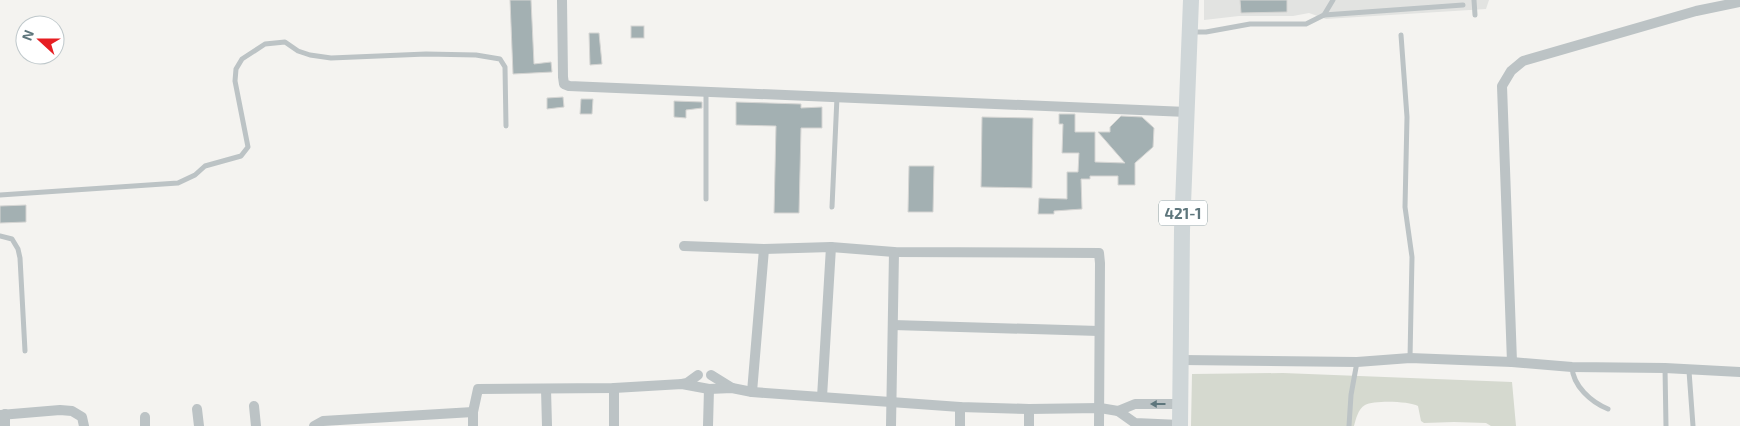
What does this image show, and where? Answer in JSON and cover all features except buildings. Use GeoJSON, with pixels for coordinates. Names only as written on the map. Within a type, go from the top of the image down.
{"type":"FeatureCollection","features":[{"type":"Feature","properties":{"kind":"main road","name":"421-1"},"geometry":{"type":"LineString","coordinates":[[1180,425],[1182,230],[1191,0]]}},
{"type":"Feature","properties":{"kind":"street"},"geometry":{"type":"LineString","coordinates":[[562,0],[564,84],[569,86],[1187,112]]}},
{"type":"Feature","properties":{"kind":"street"},"geometry":{"type":"LineString","coordinates":[[1512,362],[1502,86],[1511,71],[1523,61],[1696,11],[1740,2]]}},
{"type":"Feature","properties":{"kind":"street"},"geometry":{"type":"LineString","coordinates":[[684,246],[764,249],[831,247],[894,252],[1098,253],[1099,426]]}},
{"type":"Feature","properties":{"kind":"street"},"geometry":{"type":"LineString","coordinates":[[822,397],[831,247]]}},
{"type":"Feature","properties":{"kind":"street"},"geometry":{"type":"LineString","coordinates":[[752,392],[764,249]]}},
{"type":"Feature","properties":{"kind":"street"},"geometry":{"type":"LineString","coordinates":[[892,426],[894,252]]}},
{"type":"Feature","properties":{"kind":"street"},"geometry":{"type":"LineString","coordinates":[[893,325],[1098,330]]}},
{"type":"Feature","properties":{"kind":"street"},"geometry":{"type":"LineString","coordinates":[[1182,360],[1357,362],[1410,358],[1512,362],[1572,367],[1665,368],[1689,371],[1740,372]]}},
{"type":"Feature","properties":{"kind":"street"},"geometry":{"type":"LineString","coordinates":[[474,426],[473,412],[478,390],[614,388],[682,384],[687,383],[698,375]]}},
{"type":"Feature","properties":{"kind":"street"},"geometry":{"type":"LineString","coordinates":[[711,375],[732,388]]}},
{"type":"Feature","properties":{"kind":"street"},"geometry":{"type":"LineString","coordinates":[[682,384],[709,389],[732,388],[752,392],[960,407],[1029,409],[1100,408],[1118,410],[1135,404],[1181,404]]}},
{"type":"Feature","properties":{"kind":"street"},"geometry":{"type":"LineString","coordinates":[[614,388],[614,426]]}},
{"type":"Feature","properties":{"kind":"street"},"geometry":{"type":"LineString","coordinates":[[546,389],[547,426]]}},
{"type":"Feature","properties":{"kind":"street"},"geometry":{"type":"LineString","coordinates":[[708,426],[709,389]]}},
{"type":"Feature","properties":{"kind":"street"},"geometry":{"type":"LineString","coordinates":[[254,406],[256,426]]}},
{"type":"Feature","properties":{"kind":"street"},"geometry":{"type":"LineString","coordinates":[[960,407],[960,426]]}},
{"type":"Feature","properties":{"kind":"street"},"geometry":{"type":"LineString","coordinates":[[198,409],[199,426]]}},
{"type":"Feature","properties":{"kind":"street"},"geometry":{"type":"LineString","coordinates":[[1029,409],[1030,426]]}},
{"type":"Feature","properties":{"kind":"street"},"geometry":{"type":"LineString","coordinates":[[5,426],[2,415],[60,410],[72,411],[82,417],[84,426]]}},
{"type":"Feature","properties":{"kind":"street"},"geometry":{"type":"LineString","coordinates":[[1118,410],[1136,423],[1180,425]]}},
{"type":"Feature","properties":{"kind":"street"},"geometry":{"type":"LineString","coordinates":[[314,426],[323,421],[473,412]]}},
{"type":"Feature","properties":{"kind":"lane"},"geometry":{"type":"LineString","coordinates":[[1324,15],[1333,0]]}},
{"type":"Feature","properties":{"kind":"lane"},"geometry":{"type":"LineString","coordinates":[[1474,0],[1476,15]]}},
{"type":"Feature","properties":{"kind":"lane"},"geometry":{"type":"LineString","coordinates":[[1190,32],[1206,32],[1250,24],[1306,24],[1324,15],[1463,5]]}},
{"type":"Feature","properties":{"kind":"lane"},"geometry":{"type":"LineString","coordinates":[[1401,35],[1406,117],[1405,207],[1412,257],[1410,358]]}},
{"type":"Feature","properties":{"kind":"lane"},"geometry":{"type":"LineString","coordinates":[[0,195],[178,183],[195,175],[205,166],[242,156],[248,147],[236,81],[236,70],[242,59],[265,44],[279,42],[285,42],[298,51],[310,55],[331,58],[426,54],[476,55],[500,59],[505,67],[506,126]]}},
{"type":"Feature","properties":{"kind":"lane"},"geometry":{"type":"LineString","coordinates":[[706,91],[706,199]]}},
{"type":"Feature","properties":{"kind":"lane"},"geometry":{"type":"LineString","coordinates":[[832,207],[837,96]]}},
{"type":"Feature","properties":{"kind":"lane"},"geometry":{"type":"LineString","coordinates":[[0,236],[12,239],[18,249],[20,258],[25,351]]}},
{"type":"Feature","properties":{"kind":"lane"},"geometry":{"type":"LineString","coordinates":[[1349,426],[1351,395],[1357,362]]}},
{"type":"Feature","properties":{"kind":"lane"},"geometry":{"type":"LineString","coordinates":[[1572,367],[1573,375],[1585,394],[1596,404],[1608,409]]}},
{"type":"Feature","properties":{"kind":"lane"},"geometry":{"type":"LineString","coordinates":[[1665,368],[1666,426]]}},
{"type":"Feature","properties":{"kind":"lane"},"geometry":{"type":"LineString","coordinates":[[1689,371],[1693,426]]}},
{"type":"Feature","properties":{"kind":"shaded area"},"geometry":{"type":"Polygon","coordinates":[[[1204,0],[1489,0],[1486,9],[1326,19],[1309,13],[1293,16],[1239,16],[1204,20],[1204,0]]]}},
{"type":"Feature","properties":{"kind":"shaded area"},"geometry":{"type":"Polygon","coordinates":[[[1283,373],[1512,382],[1516,426],[1491,426],[1486,423],[1424,423],[1421,421],[1418,406],[1414,404],[1376,402],[1369,403],[1363,407],[1354,426],[1191,426],[1192,374],[1283,373]]]}}]}
